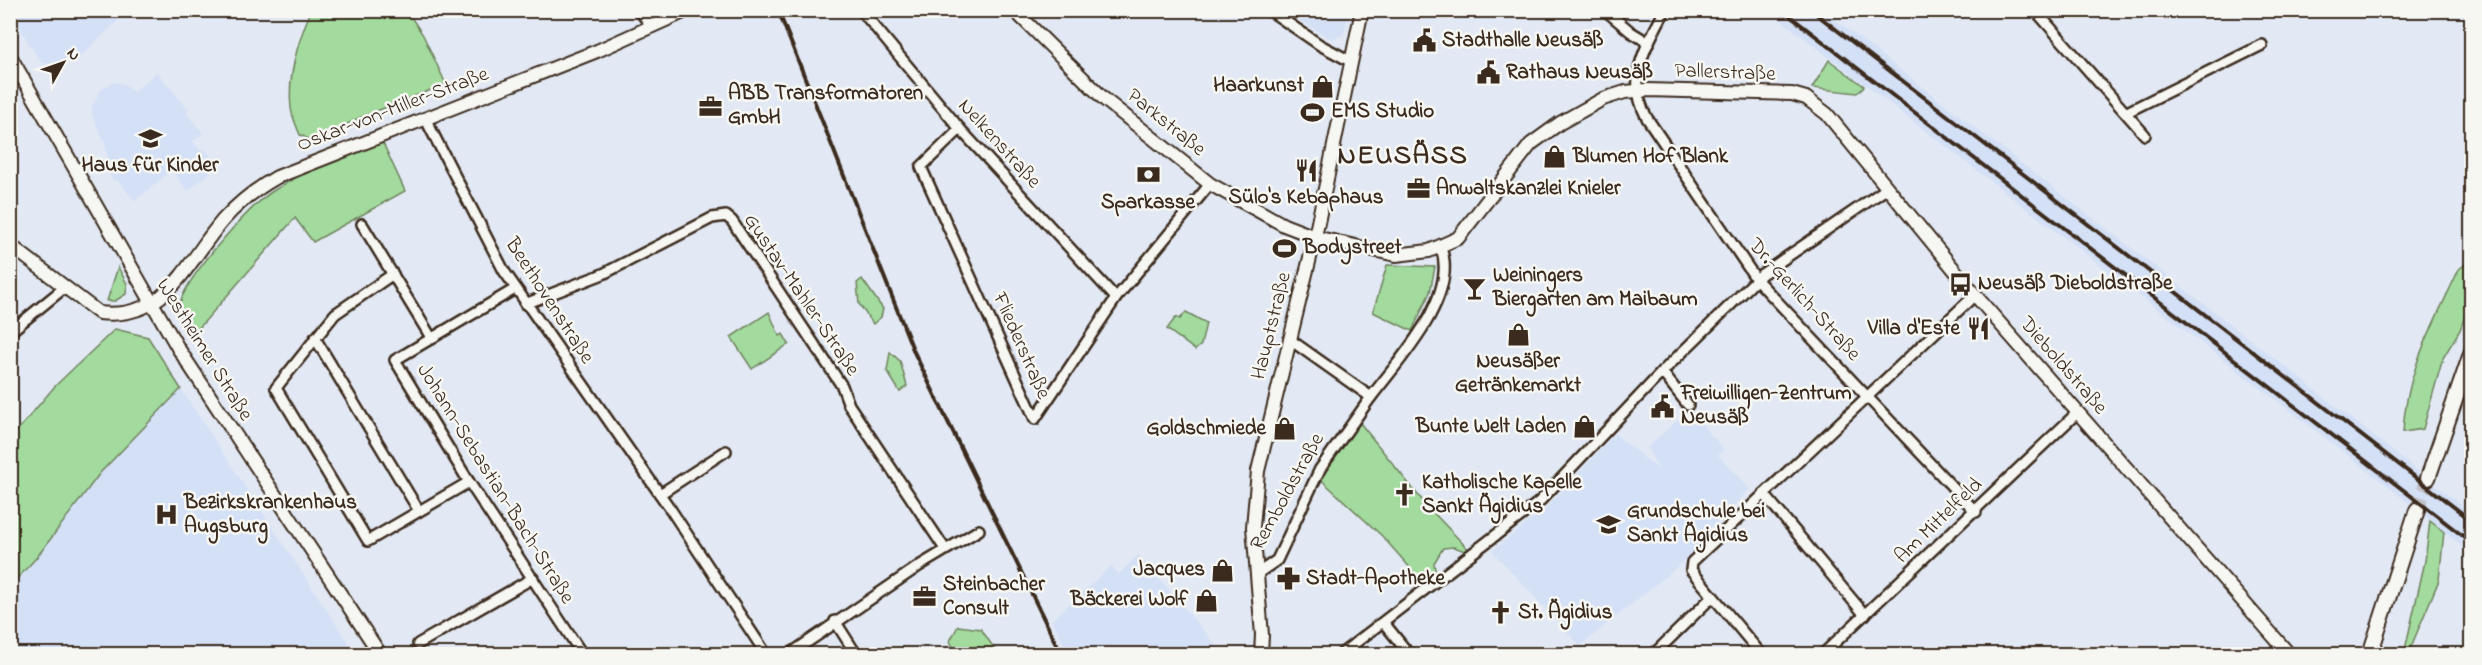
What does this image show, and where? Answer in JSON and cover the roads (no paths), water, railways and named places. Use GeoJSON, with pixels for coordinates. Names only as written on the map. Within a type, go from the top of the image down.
{"type":"FeatureCollection","features":[{"type":"Feature","properties":{"kind":"main road"},"geometry":{"type":"LineString","coordinates":[[2428,478],[2472,351]]}},
{"type":"Feature","properties":{"kind":"main road"},"geometry":{"type":"LineString","coordinates":[[2370,654],[2417,510]]}},
{"type":"Feature","properties":{"kind":"street"},"geometry":{"type":"LineString","coordinates":[[639,10],[652,27]]}},
{"type":"Feature","properties":{"kind":"street","name":"Oskar-von-Miller-Straße"},"geometry":{"type":"LineString","coordinates":[[10,245],[99,313],[116,315],[138,310],[175,286],[222,222],[257,189],[277,177],[652,27],[688,10]]}},
{"type":"Feature","properties":{"kind":"street","name":"Nelkenstraße"},"geometry":{"type":"LineString","coordinates":[[861,10],[960,129],[1116,298]]}},
{"type":"Feature","properties":{"kind":"street","name":"Parkstraße"},"geometry":{"type":"LineString","coordinates":[[1014,10],[1104,99],[1210,184],[1284,225],[1315,237]]}},
{"type":"Feature","properties":{"kind":"street"},"geometry":{"type":"LineString","coordinates":[[1269,10],[1320,45],[1350,61]]}},
{"type":"Feature","properties":{"kind":"street","name":"Hauptstraße"},"geometry":{"type":"LineString","coordinates":[[1261,654],[1254,527],[1255,489],[1266,429],[1315,237],[1362,10]]}},
{"type":"Feature","properties":{"kind":"street"},"geometry":{"type":"LineString","coordinates":[[1605,10],[1649,43]]}},
{"type":"Feature","properties":{"kind":"street"},"geometry":{"type":"LineString","coordinates":[[1315,237],[1396,255],[1418,254],[1441,248],[1466,231],[1531,144],[1560,123],[1602,99],[1636,91],[1637,73],[1665,10]]}},
{"type":"Feature","properties":{"kind":"street"},"geometry":{"type":"LineString","coordinates":[[2035,10],[2145,135]]}},
{"type":"Feature","properties":{"kind":"street"},"geometry":{"type":"LineString","coordinates":[[2127,112],[2262,45]]}},
{"type":"Feature","properties":{"kind":"street","name":"Westheimer Straße"},"geometry":{"type":"LineString","coordinates":[[10,56],[152,302],[250,460],[380,654]]}},
{"type":"Feature","properties":{"kind":"street","name":"Pallerstraße"},"geometry":{"type":"LineString","coordinates":[[1636,91],[1792,94],[1811,101]]}},
{"type":"Feature","properties":{"kind":"street","name":"Dr.-Gerlich-Straße"},"geometry":{"type":"LineString","coordinates":[[1636,91],[1647,118],[1756,279],[1976,512]]}},
{"type":"Feature","properties":{"kind":"street","name":"Dieboldstraße"},"geometry":{"type":"LineString","coordinates":[[1811,101],[1827,114],[1886,189],[1975,295],[2289,654]]}},
{"type":"Feature","properties":{"kind":"street","name":"Beethovenstraße"},"geometry":{"type":"LineString","coordinates":[[425,118],[515,289],[660,494],[766,654]]}},
{"type":"Feature","properties":{"kind":"street","name":"Fliederstraße"},"geometry":{"type":"LineString","coordinates":[[960,129],[921,167],[1035,419],[1116,298],[1210,184]]}},
{"type":"Feature","properties":{"kind":"street"},"geometry":{"type":"LineString","coordinates":[[1341,654],[1539,502],[1662,372],[1756,279],[1886,189]]}},
{"type":"Feature","properties":{"kind":"street","name":"Gustav-Mahler-Straße"},"geometry":{"type":"LineString","coordinates":[[525,304],[603,274],[712,218],[726,216],[736,227],[836,378],[849,405],[945,549]]}},
{"type":"Feature","properties":{"kind":"street"},"geometry":{"type":"LineString","coordinates":[[362,224],[432,339]]}},
{"type":"Feature","properties":{"kind":"street","name":"Remboldstraße"},"geometry":{"type":"LineString","coordinates":[[1257,574],[1277,560],[1320,469],[1423,329],[1446,273],[1441,248]]}},
{"type":"Feature","properties":{"kind":"street"},"geometry":{"type":"LineString","coordinates":[[393,274],[345,304],[276,388],[368,541],[469,482]]}},
{"type":"Feature","properties":{"kind":"street"},"geometry":{"type":"LineString","coordinates":[[10,332],[64,288]]}},
{"type":"Feature","properties":{"kind":"street","name":"Johann-Sebastian-Bach-Straße"},"geometry":{"type":"LineString","coordinates":[[515,289],[395,360],[469,482],[582,654]]}},
{"type":"Feature","properties":{"kind":"street"},"geometry":{"type":"LineString","coordinates":[[1761,654],[1691,570],[1692,562],[1975,295]]}},
{"type":"Feature","properties":{"kind":"street"},"geometry":{"type":"LineString","coordinates":[[315,338],[419,511]]}},
{"type":"Feature","properties":{"kind":"street"},"geometry":{"type":"LineString","coordinates":[[1289,339],[1371,397]]}},
{"type":"Feature","properties":{"kind":"street"},"geometry":{"type":"LineString","coordinates":[[1662,372],[1688,405]]}},
{"type":"Feature","properties":{"kind":"street","name":"Am Mittelfeld"},"geometry":{"type":"LineString","coordinates":[[1823,654],[1976,512],[2078,412]]}},
{"type":"Feature","properties":{"kind":"street"},"geometry":{"type":"LineString","coordinates":[[660,494],[726,451]]}},
{"type":"Feature","properties":{"kind":"street"},"geometry":{"type":"LineString","coordinates":[[1764,494],[1865,615]]}},
{"type":"Feature","properties":{"kind":"street"},"geometry":{"type":"LineString","coordinates":[[790,654],[835,621],[945,549],[979,530]]}},
{"type":"Feature","properties":{"kind":"street"},"geometry":{"type":"LineString","coordinates":[[418,644],[533,578]]}},
{"type":"Feature","properties":{"kind":"street"},"geometry":{"type":"LineString","coordinates":[[1654,654],[1712,597]]}},
{"type":"Feature","properties":{"kind":"street"},"geometry":{"type":"LineString","coordinates":[[835,621],[856,654]]}},
{"type":"Feature","properties":{"kind":"street"},"geometry":{"type":"LineString","coordinates":[[1383,623],[1409,654]]}},
{"type":"Feature","properties":{"kind":"tunnel"},"geometry":{"type":"LineString","coordinates":[[2417,510],[2428,478]]}},
{"type":"Feature","properties":{"kind":"railway"},"geometry":{"type":"LineString","coordinates":[[778,10],[914,352],[1061,654]]}},
{"type":"Feature","properties":{"kind":"railway"},"geometry":{"type":"LineString","coordinates":[[1782,10],[2472,543]]}},
{"type":"Feature","properties":{"kind":"railway"},"geometry":{"type":"LineString","coordinates":[[1811,10],[2472,521]]}},
{"type":"Feature","properties":{"kind":"place","name":"Stadthalle Neusäß"},"geometry":{"type":"Point","coordinates":[1424,41]}},
{"type":"Feature","properties":{"kind":"place","name":"Rathaus Neusäß"},"geometry":{"type":"Point","coordinates":[1488,73]}},
{"type":"Feature","properties":{"kind":"place","name":"Haarkunst"},"geometry":{"type":"Point","coordinates":[1322,86]}},
{"type":"Feature","properties":{"kind":"place","name":"ABB Transformatoren GmbH"},"geometry":{"type":"Point","coordinates":[710,106]}},
{"type":"Feature","properties":{"kind":"place","name":"EMS Studio"},"geometry":{"type":"Point","coordinates":[1313,112]}},
{"type":"Feature","properties":{"kind":"place","name":"Haus für Kinder"},"geometry":{"type":"Point","coordinates":[150,138]}},
{"type":"Feature","properties":{"kind":"place","name":"Blumen Hof Blank"},"geometry":{"type":"Point","coordinates":[1555,157]}},
{"type":"Feature","properties":{"kind":"place","name":"Sülo's Kebaphaus"},"geometry":{"type":"Point","coordinates":[1306,170]}},
{"type":"Feature","properties":{"kind":"place","name":"Sparkasse"},"geometry":{"type":"Point","coordinates":[1148,175]}},
{"type":"Feature","properties":{"kind":"place","name":"Anwaltskanzlei Knieler"},"geometry":{"type":"Point","coordinates":[1418,189]}},
{"type":"Feature","properties":{"kind":"place","name":"Bodystreet"},"geometry":{"type":"Point","coordinates":[1285,248]}},
{"type":"Feature","properties":{"kind":"place","name":"Neusäß Dieboldstraße"},"geometry":{"type":"Point","coordinates":[1960,284]}},
{"type":"Feature","properties":{"kind":"place","name":"Weiningers Biergarten am Maibaum"},"geometry":{"type":"Point","coordinates":[1475,288]}},
{"type":"Feature","properties":{"kind":"place","name":"Villa d'Este"},"geometry":{"type":"Point","coordinates":[1978,329]}},
{"type":"Feature","properties":{"kind":"place","name":"Neusäßer Getränkemarkt"},"geometry":{"type":"Point","coordinates":[1518,334]}},
{"type":"Feature","properties":{"kind":"place","name":"Freiwilligen-Zentrum Neusäß"},"geometry":{"type":"Point","coordinates":[1663,406]}},
{"type":"Feature","properties":{"kind":"place","name":"Bunte Welt Laden"},"geometry":{"type":"Point","coordinates":[1584,427]}},
{"type":"Feature","properties":{"kind":"place","name":"Goldschmiede"},"geometry":{"type":"Point","coordinates":[1284,429]}},
{"type":"Feature","properties":{"kind":"place","name":"Katholische Kapelle Sankt Ägidius"},"geometry":{"type":"Point","coordinates":[1404,495]}},
{"type":"Feature","properties":{"kind":"place","name":"Bezirkskrankenhaus Augsburg"},"geometry":{"type":"Point","coordinates":[166,515]}},
{"type":"Feature","properties":{"kind":"place","name":"Grundschule bei Sankt Ägidius"},"geometry":{"type":"Point","coordinates":[1609,524]}},
{"type":"Feature","properties":{"kind":"place","name":"Jacques"},"geometry":{"type":"Point","coordinates":[1223,570]}},
{"type":"Feature","properties":{"kind":"place","name":"Stadt-Apotheke"},"geometry":{"type":"Point","coordinates":[1288,579]}},
{"type":"Feature","properties":{"kind":"place","name":"Steinbacher Consult"},"geometry":{"type":"Point","coordinates":[925,597]}},
{"type":"Feature","properties":{"kind":"place","name":"Bäckerei Wolf"},"geometry":{"type":"Point","coordinates":[1206,600]}},
{"type":"Feature","properties":{"kind":"place","name":"St. Ägidius"},"geometry":{"type":"Point","coordinates":[1500,613]}},
{"type":"Feature","properties":{"kind":"district","name":"NEUSÄSS"},"geometry":{"type":"Point","coordinates":[1403,156]}}]}
